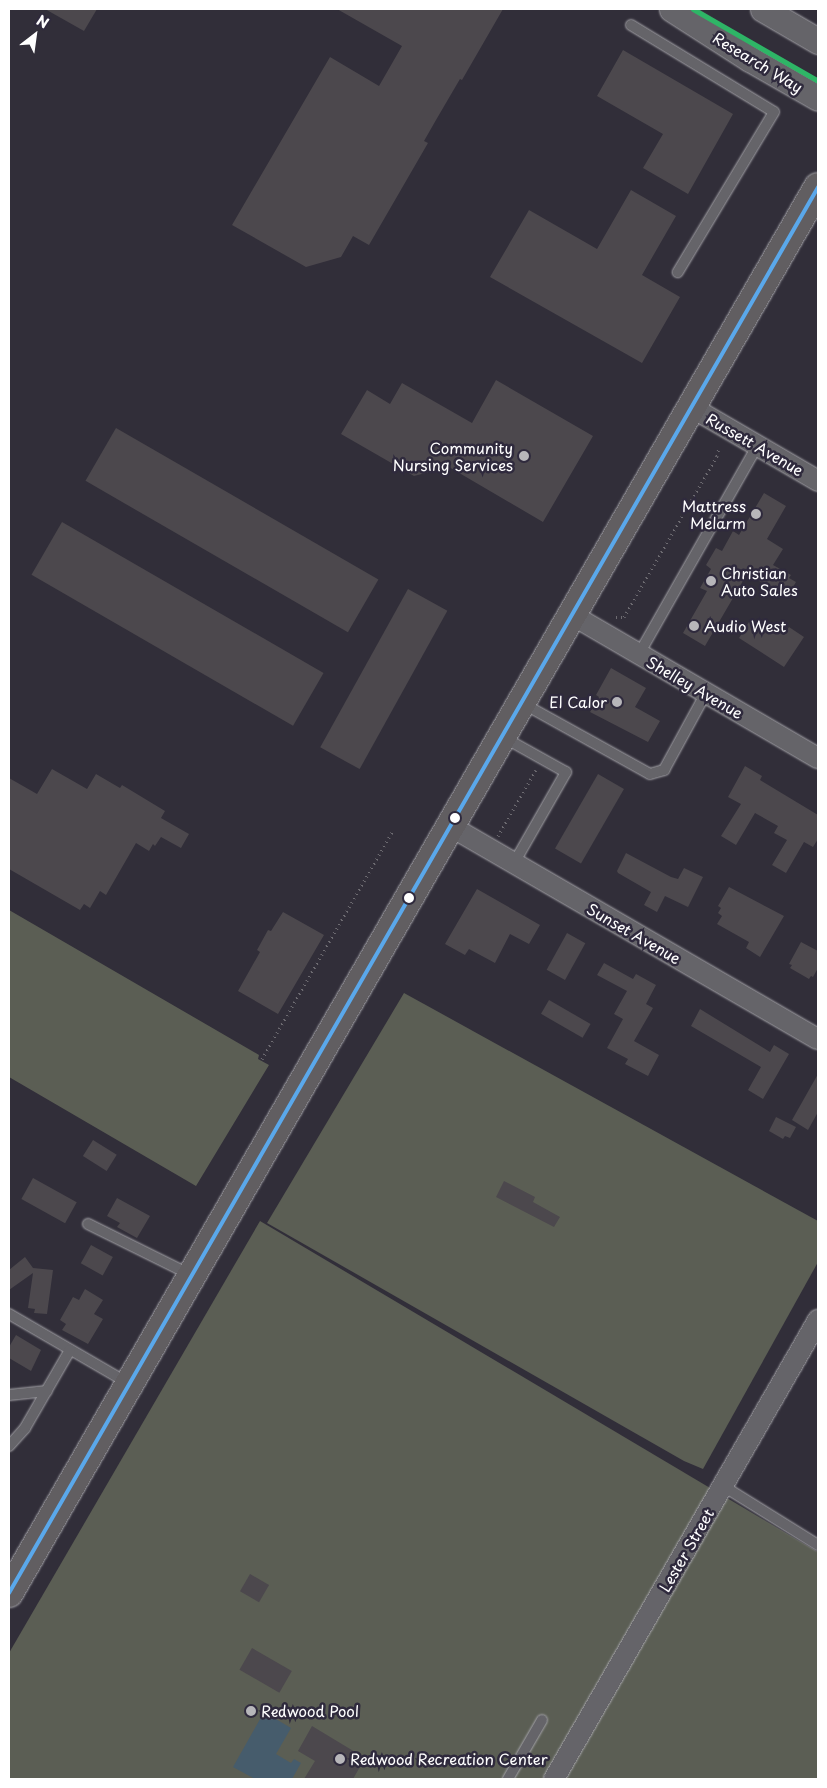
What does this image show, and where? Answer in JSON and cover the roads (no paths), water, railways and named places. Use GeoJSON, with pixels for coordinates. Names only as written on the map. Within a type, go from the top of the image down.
{"type":"FeatureCollection","features":[{"type":"Feature","properties":{"kind":"main road"},"geometry":{"type":"LineString","coordinates":[[9,1593],[521,702],[817,193]]}},
{"type":"Feature","properties":{"kind":"street","name":"Research Way"},"geometry":{"type":"LineString","coordinates":[[672,9],[750,59],[818,98]]}},
{"type":"Feature","properties":{"kind":"street"},"geometry":{"type":"LineString","coordinates":[[763,9],[818,41]]}},
{"type":"Feature","properties":{"kind":"street","name":"Russett Avenue"},"geometry":{"type":"LineString","coordinates":[[691,408],[818,481]]}},
{"type":"Feature","properties":{"kind":"street","name":"Shelley Avenue"},"geometry":{"type":"LineString","coordinates":[[572,615],[818,758]]}},
{"type":"Feature","properties":{"kind":"street","name":"Sunset Avenue"},"geometry":{"type":"LineString","coordinates":[[450,826],[818,1039]]}},
{"type":"Feature","properties":{"kind":"street","name":"Lester Street"},"geometry":{"type":"LineString","coordinates":[[554,1779],[818,1320]]}},
{"type":"Feature","properties":{"kind":"lane"},"geometry":{"type":"LineString","coordinates":[[631,25],[774,112],[678,272]]}},
{"type":"Feature","properties":{"kind":"lane"},"geometry":{"type":"LineString","coordinates":[[639,654],[757,446]]}},
{"type":"Feature","properties":{"kind":"lane"},"geometry":{"type":"LineString","coordinates":[[521,702],[650,774],[664,770],[706,693]]}},
{"type":"Feature","properties":{"kind":"lane"},"geometry":{"type":"LineString","coordinates":[[502,736],[566,772],[514,863]]}},
{"type":"Feature","properties":{"kind":"lane"},"geometry":{"type":"LineString","coordinates":[[88,1224],[192,1275]]}},
{"type":"Feature","properties":{"kind":"lane"},"geometry":{"type":"LineString","coordinates":[[9,1314],[129,1383]]}},
{"type":"Feature","properties":{"kind":"lane"},"geometry":{"type":"LineString","coordinates":[[9,1446],[25,1428],[70,1350]]}},
{"type":"Feature","properties":{"kind":"lane"},"geometry":{"type":"LineString","coordinates":[[9,1395],[47,1391]]}},
{"type":"Feature","properties":{"kind":"lane"},"geometry":{"type":"LineString","coordinates":[[723,1486],[818,1545]]}},
{"type":"Feature","properties":{"kind":"lane"},"geometry":{"type":"LineString","coordinates":[[508,1779],[542,1720]]}},
{"type":"Feature","properties":{"kind":"water"},"geometry":{"type":"Polygon","coordinates":[[[264,1712],[291,1728],[276,1754],[291,1763],[294,1759],[301,1763],[292,1779],[255,1779],[233,1767],[264,1712]]]}},
{"type":"Feature","properties":{"kind":"place","name":"Community Nursing Services"},"geometry":{"type":"Point","coordinates":[524,456]}},
{"type":"Feature","properties":{"kind":"place","name":"Mattress Melarm"},"geometry":{"type":"Point","coordinates":[756,514]}},
{"type":"Feature","properties":{"kind":"place","name":"Christian Auto Sales"},"geometry":{"type":"Point","coordinates":[711,581]}},
{"type":"Feature","properties":{"kind":"place","name":"Audio West"},"geometry":{"type":"Point","coordinates":[694,626]}},
{"type":"Feature","properties":{"kind":"place","name":"El Calor"},"geometry":{"type":"Point","coordinates":[617,702]}},
{"type":"Feature","properties":{"kind":"place","name":"Redwood Pool"},"geometry":{"type":"Point","coordinates":[251,1711]}},
{"type":"Feature","properties":{"kind":"place","name":"Redwood Recreation Center"},"geometry":{"type":"Point","coordinates":[340,1759]}}]}
